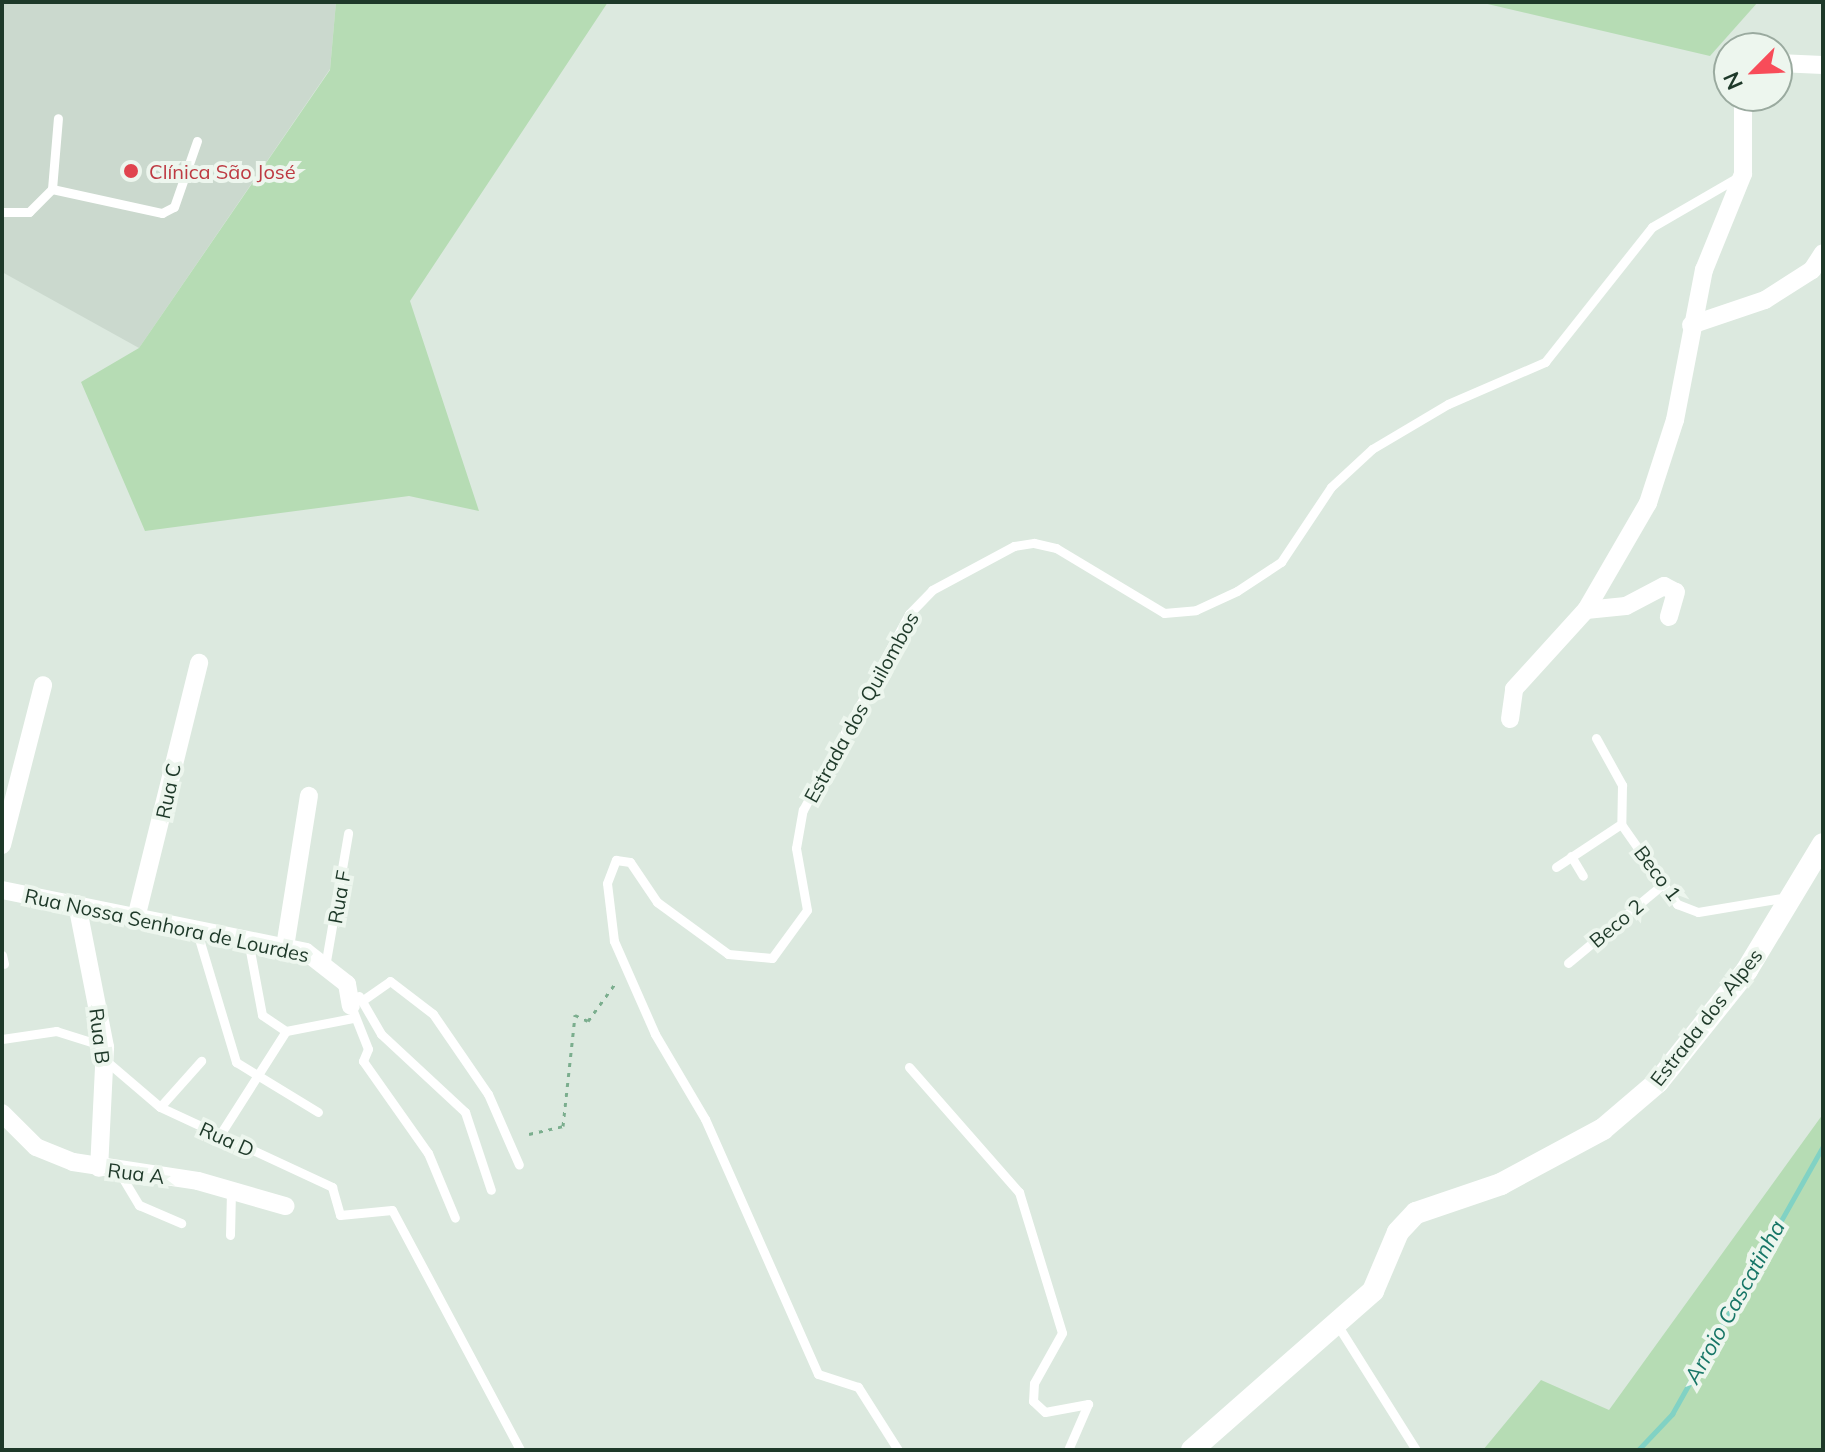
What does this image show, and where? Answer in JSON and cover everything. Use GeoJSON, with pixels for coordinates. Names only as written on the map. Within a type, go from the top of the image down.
{"type":"FeatureCollection","features":[{"type":"Feature","properties":{"kind":"street"},"geometry":{"type":"LineString","coordinates":[[1793,64],[1823,65]]}},
{"type":"Feature","properties":{"kind":"street"},"geometry":{"type":"LineString","coordinates":[[1510,719],[1514,689],[1531,663],[1586,610],[1648,503],[1675,420],[1704,270],[1743,174],[1743,112]]}},
{"type":"Feature","properties":{"kind":"street"},"geometry":{"type":"LineString","coordinates":[[1691,325],[1765,300],[1812,270],[1823,253]]}},
{"type":"Feature","properties":{"kind":"street"},"geometry":{"type":"LineString","coordinates":[[1586,610],[1626,606],[1664,586],[1676,592],[1669,617]]}},
{"type":"Feature","properties":{"kind":"street","name":"Rua C"},"geometry":{"type":"LineString","coordinates":[[136,918],[199,663]]}},
{"type":"Feature","properties":{"kind":"street"},"geometry":{"type":"LineString","coordinates":[[2,845],[43,685]]}},
{"type":"Feature","properties":{"kind":"street"},"geometry":{"type":"LineString","coordinates":[[285,947],[309,796]]}},
{"type":"Feature","properties":{"kind":"street","name":"Estrada dos Alpes"},"geometry":{"type":"LineString","coordinates":[[1192,1450],[1251,1391],[1338,1326],[1373,1291],[1398,1232],[1416,1213],[1501,1184],[1590,1136],[1658,1082],[1747,970],[1823,844]]}},
{"type":"Feature","properties":{"kind":"street","name":"Rua Nossa Senhora de Lourdes"},"geometry":{"type":"LineString","coordinates":[[2,890],[197,932],[285,947],[326,961],[347,984],[356,1008]]}},
{"type":"Feature","properties":{"kind":"street","name":"Rua B"},"geometry":{"type":"LineString","coordinates":[[77,904],[105,1053],[99,1168]]}},
{"type":"Feature","properties":{"kind":"street","name":"Rua A"},"geometry":{"type":"LineString","coordinates":[[2,1113],[36,1147],[99,1168],[231,1192],[285,1206]]}},
{"type":"Feature","properties":{"kind":"lane"},"geometry":{"type":"LineString","coordinates":[[2,212],[17,217],[52,189],[58,118]]}},
{"type":"Feature","properties":{"kind":"lane"},"geometry":{"type":"LineString","coordinates":[[52,189],[162,213],[174,207],[197,141]]}},
{"type":"Feature","properties":{"kind":"lane","name":"Estrada dos Quilombos"},"geometry":{"type":"LineString","coordinates":[[898,1450],[858,1387],[828,1383],[624,967],[607,883],[623,858],[657,902],[728,954],[772,958],[798,929],[807,910],[796,848],[803,810],[909,614],[932,590],[1014,546],[1034,543],[1056,548],[1164,613],[1196,610],[1237,591],[1281,562],[1331,487],[1372,449],[1448,404],[1545,362],[1652,227],[1743,174]]}},
{"type":"Feature","properties":{"kind":"lane","name":"Beco 1"},"geometry":{"type":"LineString","coordinates":[[1596,738],[1622,785],[1621,824],[1677,904],[1698,912],[1793,896]]}},
{"type":"Feature","properties":{"kind":"lane"},"geometry":{"type":"LineString","coordinates":[[1556,867],[1621,824]]}},
{"type":"Feature","properties":{"kind":"lane","name":"Rua F"},"geometry":{"type":"LineString","coordinates":[[326,961],[348,833]]}},
{"type":"Feature","properties":{"kind":"lane"},"geometry":{"type":"LineString","coordinates":[[1571,856],[1583,876]]}},
{"type":"Feature","properties":{"kind":"lane","name":"Beco 2"},"geometry":{"type":"LineString","coordinates":[[1568,963],[1663,884]]}},
{"type":"Feature","properties":{"kind":"lane"},"geometry":{"type":"LineString","coordinates":[[197,932],[224,1038],[257,1079],[318,1112]]}},
{"type":"Feature","properties":{"kind":"lane"},"geometry":{"type":"LineString","coordinates":[[248,940],[262,1015],[286,1031]]}},
{"type":"Feature","properties":{"kind":"lane"},"geometry":{"type":"LineString","coordinates":[[221,1133],[286,1031],[356,1008],[390,981],[433,1014],[488,1094],[519,1165]]}},
{"type":"Feature","properties":{"kind":"lane"},"geometry":{"type":"LineString","coordinates":[[356,1008],[465,1112],[491,1190]]}},
{"type":"Feature","properties":{"kind":"lane"},"geometry":{"type":"LineString","coordinates":[[356,1008],[368,1049],[363,1061],[428,1153],[455,1218]]}},
{"type":"Feature","properties":{"kind":"lane","name":"Rua D"},"geometry":{"type":"LineString","coordinates":[[2,1039],[56,1031],[105,1053],[160,1107],[332,1187],[340,1215],[392,1210],[520,1450]]}},
{"type":"Feature","properties":{"kind":"lane"},"geometry":{"type":"LineString","coordinates":[[160,1107],[201,1061]]}},
{"type":"Feature","properties":{"kind":"lane"},"geometry":{"type":"LineString","coordinates":[[909,1067],[1019,1192],[1062,1333],[1034,1383],[1033,1401],[1045,1412],[1088,1404],[1068,1450]]}},
{"type":"Feature","properties":{"kind":"lane"},"geometry":{"type":"LineString","coordinates":[[119,1172],[139,1205],[181,1223]]}},
{"type":"Feature","properties":{"kind":"lane"},"geometry":{"type":"LineString","coordinates":[[230,1235],[231,1192]]}},
{"type":"Feature","properties":{"kind":"lane"},"geometry":{"type":"LineString","coordinates":[[1338,1326],[1416,1450]]}},
{"type":"Feature","properties":{"kind":"path"},"geometry":{"type":"LineString","coordinates":[[529,1134],[563,1126],[575,1015],[588,1021],[624,967]]}},
{"type":"Feature","properties":{"kind":"shaded area","name":"Clínica São José"},"geometry":{"type":"Polygon","coordinates":[[[2,2],[336,2],[330,69],[139,348],[2,272],[2,2]]]}},
{"type":"Feature","properties":{"kind":"green space"},"geometry":{"type":"Polygon","coordinates":[[[336,2],[608,2],[410,301],[479,511],[409,496],[145,531],[81,382],[139,348],[330,70],[336,2]]]}},
{"type":"Feature","properties":{"kind":"green space"},"geometry":{"type":"Polygon","coordinates":[[[1479,2],[1758,2],[1731,32],[1713,32],[1713,53],[1710,56],[1479,2]]]}},
{"type":"Feature","properties":{"kind":"green space"},"geometry":{"type":"Polygon","coordinates":[[[1823,1114],[1823,1450],[1483,1450],[1541,1380],[1609,1410],[1823,1114]]]}},
{"type":"Feature","properties":{"kind":"waterway","name":"Arroio Cascatinha"},"geometry":{"type":"LineString","coordinates":[[1638,1450],[1672,1414],[1823,1146]]}},
{"type":"Feature","properties":{"kind":"place","name":"Clínica São José"},"geometry":{"type":"Point","coordinates":[131,171]}}]}
